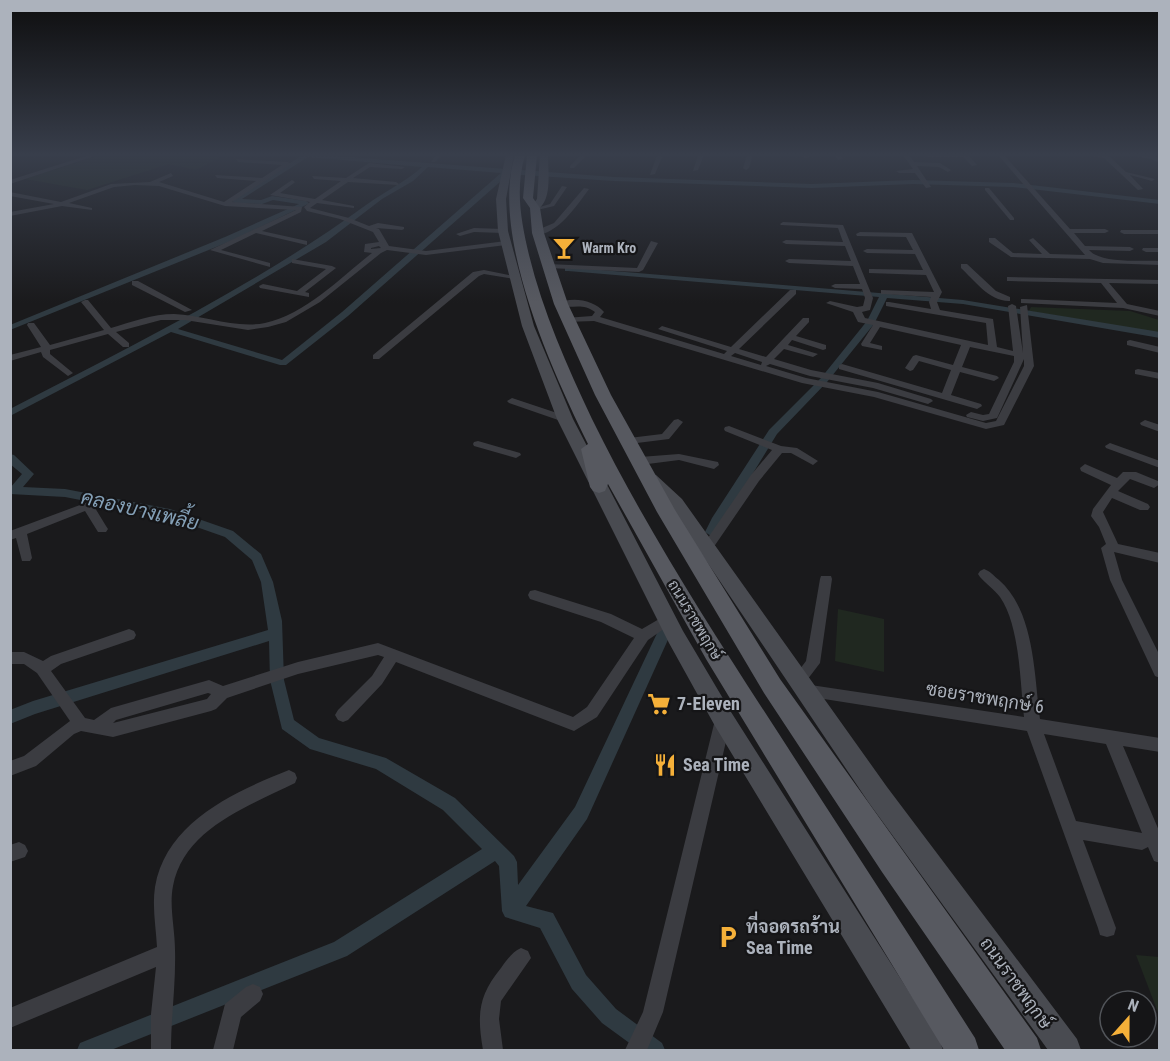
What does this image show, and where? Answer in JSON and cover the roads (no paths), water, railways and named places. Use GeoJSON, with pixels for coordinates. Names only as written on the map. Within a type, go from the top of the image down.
{"type":"FeatureCollection","features":[{"type":"Feature","properties":{"kind":"main road","name":"ถนนราชพฤกษ์"},"geometry":{"type":"LineString","coordinates":[[501,205],[504,237],[531,334],[572,414],[617,486],[678,592],[963,1050]]}},
{"type":"Feature","properties":{"kind":"main road","name":"ถนนราชพฤกษ์"},"geometry":{"type":"LineString","coordinates":[[516,205],[516,222],[526,269],[572,414]]}},
{"type":"Feature","properties":{"kind":"main road","name":"ถนนราชพฤกษ์"},"geometry":{"type":"LineString","coordinates":[[532,205],[535,209],[538,233],[561,304],[594,377],[695,561],[772,686],[892,862],[1025,1050]]}},
{"type":"Feature","properties":{"kind":"main road","name":"ถนนราชพฤกษ์"},"geometry":{"type":"LineString","coordinates":[[535,209],[538,205]]}},
{"type":"Feature","properties":{"kind":"main road"},"geometry":{"type":"LineString","coordinates":[[572,414],[599,487]]}},
{"type":"Feature","properties":{"kind":"main road","name":"ถนนราชพฤกษ์"},"geometry":{"type":"LineString","coordinates":[[645,470],[676,503],[878,795],[1066,1050]]}},
{"type":"Feature","properties":{"kind":"main road","name":"ถนนราชพฤกษ์"},"geometry":{"type":"LineString","coordinates":[[599,487],[666,620],[723,719],[928,1050]]}},
{"type":"Feature","properties":{"kind":"street"},"geometry":{"type":"LineString","coordinates":[[12,213],[56,205]]}},
{"type":"Feature","properties":{"kind":"street"},"geometry":{"type":"LineString","coordinates":[[72,205],[90,208]]}},
{"type":"Feature","properties":{"kind":"street"},"geometry":{"type":"LineString","coordinates":[[236,205],[290,207],[340,218],[376,231],[382,249]]}},
{"type":"Feature","properties":{"kind":"street"},"geometry":{"type":"LineString","coordinates":[[267,265],[214,250],[312,205]]}},
{"type":"Feature","properties":{"kind":"street"},"geometry":{"type":"LineString","coordinates":[[335,205],[352,207]]}},
{"type":"Feature","properties":{"kind":"street"},"geometry":{"type":"LineString","coordinates":[[535,209],[552,205]]}},
{"type":"Feature","properties":{"kind":"street"},"geometry":{"type":"LineString","coordinates":[[538,233],[556,224],[573,205]]}},
{"type":"Feature","properties":{"kind":"street"},"geometry":{"type":"LineString","coordinates":[[1000,205],[1012,219]]}},
{"type":"Feature","properties":{"kind":"street"},"geometry":{"type":"LineString","coordinates":[[1045,205],[1091,258]]}},
{"type":"Feature","properties":{"kind":"street"},"geometry":{"type":"LineString","coordinates":[[206,245],[290,207]]}},
{"type":"Feature","properties":{"kind":"street"},"geometry":{"type":"LineString","coordinates":[[783,224],[841,226],[867,292],[867,308],[857,310],[830,303]]}},
{"type":"Feature","properties":{"kind":"street"},"geometry":{"type":"LineString","coordinates":[[369,248],[365,236],[368,229],[378,225],[402,228]]}},
{"type":"Feature","properties":{"kind":"street"},"geometry":{"type":"LineString","coordinates":[[460,234],[474,230],[504,237]]}},
{"type":"Feature","properties":{"kind":"street"},"geometry":{"type":"LineString","coordinates":[[255,231],[304,243]]}},
{"type":"Feature","properties":{"kind":"street"},"geometry":{"type":"LineString","coordinates":[[1068,231],[1105,231]]}},
{"type":"Feature","properties":{"kind":"street"},"geometry":{"type":"LineString","coordinates":[[1124,232],[1160,232]]}},
{"type":"Feature","properties":{"kind":"street"},"geometry":{"type":"LineString","coordinates":[[860,234],[909,234],[938,292],[934,298],[936,312]]}},
{"type":"Feature","properties":{"kind":"street"},"geometry":{"type":"LineString","coordinates":[[304,294],[369,248],[425,255],[478,247],[504,237]]}},
{"type":"Feature","properties":{"kind":"street"},"geometry":{"type":"LineString","coordinates":[[993,240],[1011,255],[1160,263]]}},
{"type":"Feature","properties":{"kind":"street"},"geometry":{"type":"LineString","coordinates":[[1033,240],[1048,256]]}},
{"type":"Feature","properties":{"kind":"street"},"geometry":{"type":"LineString","coordinates":[[786,242],[849,244]]}},
{"type":"Feature","properties":{"kind":"street"},"geometry":{"type":"LineString","coordinates":[[548,266],[635,271],[641,268],[654,243]]}},
{"type":"Feature","properties":{"kind":"street"},"geometry":{"type":"LineString","coordinates":[[1083,248],[1130,249]]}},
{"type":"Feature","properties":{"kind":"street"},"geometry":{"type":"LineString","coordinates":[[212,316],[234,326],[269,325],[280,322],[318,298],[382,249]]}},
{"type":"Feature","properties":{"kind":"street"},"geometry":{"type":"LineString","coordinates":[[867,250],[918,252]]}},
{"type":"Feature","properties":{"kind":"street"},"geometry":{"type":"LineString","coordinates":[[1146,250],[1160,250]]}},
{"type":"Feature","properties":{"kind":"street"},"geometry":{"type":"LineString","coordinates":[[135,283],[190,312],[243,320],[259,320],[285,311],[332,268],[295,261]]}},
{"type":"Feature","properties":{"kind":"street"},"geometry":{"type":"LineString","coordinates":[[789,261],[856,264]]}},
{"type":"Feature","properties":{"kind":"street"},"geometry":{"type":"LineString","coordinates":[[964,266],[993,293],[1010,302],[1160,305]]}},
{"type":"Feature","properties":{"kind":"street"},"geometry":{"type":"LineString","coordinates":[[872,271],[929,273]]}},
{"type":"Feature","properties":{"kind":"street"},"geometry":{"type":"LineString","coordinates":[[376,357],[476,274],[483,272],[514,277]]}},
{"type":"Feature","properties":{"kind":"street"},"geometry":{"type":"LineString","coordinates":[[1010,279],[1160,282]]}},
{"type":"Feature","properties":{"kind":"street"},"geometry":{"type":"LineString","coordinates":[[1103,281],[1124,305],[1160,316]]}},
{"type":"Feature","properties":{"kind":"street"},"geometry":{"type":"LineString","coordinates":[[263,286],[318,298]]}},
{"type":"Feature","properties":{"kind":"street"},"geometry":{"type":"LineString","coordinates":[[836,286],[867,292]]}},
{"type":"Feature","properties":{"kind":"street"},"geometry":{"type":"LineString","coordinates":[[729,353],[793,292]]}},
{"type":"Feature","properties":{"kind":"street"},"geometry":{"type":"LineString","coordinates":[[884,292],[934,298]]}},
{"type":"Feature","properties":{"kind":"street"},"geometry":{"type":"LineString","coordinates":[[85,302],[107,328],[126,345]]}},
{"type":"Feature","properties":{"kind":"street"},"geometry":{"type":"LineString","coordinates":[[1010,302],[1021,323]]}},
{"type":"Feature","properties":{"kind":"street"},"geometry":{"type":"LineString","coordinates":[[561,304],[594,305],[597,315]]}},
{"type":"Feature","properties":{"kind":"street"},"geometry":{"type":"LineString","coordinates":[[889,304],[990,321],[993,348]]}},
{"type":"Feature","properties":{"kind":"street"},"geometry":{"type":"LineString","coordinates":[[568,320],[597,315],[766,363],[807,377],[842,383],[986,426],[1000,423],[1029,366],[1023,353],[1021,323],[1025,304]]}},
{"type":"Feature","properties":{"kind":"street"},"geometry":{"type":"LineString","coordinates":[[857,310],[861,320],[1023,353]]}},
{"type":"Feature","properties":{"kind":"street"},"geometry":{"type":"LineString","coordinates":[[10,358],[107,328],[190,312]]}},
{"type":"Feature","properties":{"kind":"street"},"geometry":{"type":"LineString","coordinates":[[766,363],[806,320]]}},
{"type":"Feature","properties":{"kind":"street"},"geometry":{"type":"LineString","coordinates":[[878,324],[865,344],[879,348]]}},
{"type":"Feature","properties":{"kind":"street"},"geometry":{"type":"LineString","coordinates":[[32,326],[45,347],[46,355],[68,373]]}},
{"type":"Feature","properties":{"kind":"street"},"geometry":{"type":"LineString","coordinates":[[790,337],[823,347]]}},
{"type":"Feature","properties":{"kind":"street"},"geometry":{"type":"LineString","coordinates":[[945,397],[967,342]]}},
{"type":"Feature","properties":{"kind":"street"},"geometry":{"type":"LineString","coordinates":[[1130,343],[1160,350]]}},
{"type":"Feature","properties":{"kind":"street"},"geometry":{"type":"LineString","coordinates":[[782,346],[813,354]]}},
{"type":"Feature","properties":{"kind":"street"},"geometry":{"type":"LineString","coordinates":[[10,352],[45,347]]}},
{"type":"Feature","properties":{"kind":"street"},"geometry":{"type":"LineString","coordinates":[[910,368],[916,358],[994,378]]}},
{"type":"Feature","properties":{"kind":"street"},"geometry":{"type":"LineString","coordinates":[[842,367],[977,406]]}},
{"type":"Feature","properties":{"kind":"street"},"geometry":{"type":"LineString","coordinates":[[1138,372],[1160,376]]}},
{"type":"Feature","properties":{"kind":"street"},"geometry":{"type":"LineString","coordinates":[[512,401],[572,414]]}},
{"type":"Feature","properties":{"kind":"street"},"geometry":{"type":"LineString","coordinates":[[629,441],[665,437],[678,422]]}},
{"type":"Feature","properties":{"kind":"street"},"geometry":{"type":"LineString","coordinates":[[1145,423],[1160,429]]}},
{"type":"Feature","properties":{"kind":"street"},"geometry":{"type":"LineString","coordinates":[[729,429],[779,449],[793,450],[813,461]]}},
{"type":"Feature","properties":{"kind":"street"},"geometry":{"type":"LineString","coordinates":[[478,444],[516,455]]}},
{"type":"Feature","properties":{"kind":"street"},"geometry":{"type":"LineString","coordinates":[[1110,446],[1160,465]]}},
{"type":"Feature","properties":{"kind":"street"},"geometry":{"type":"LineString","coordinates":[[707,548],[755,478],[779,449]]}},
{"type":"Feature","properties":{"kind":"street"},"geometry":{"type":"LineString","coordinates":[[645,470],[679,457],[714,465]]}},
{"type":"Feature","properties":{"kind":"street"},"geometry":{"type":"LineString","coordinates":[[1085,468],[1144,507]]}},
{"type":"Feature","properties":{"kind":"street"},"geometry":{"type":"LineString","coordinates":[[1113,547],[1097,512],[1114,488],[1127,475],[1136,476],[1154,484]]}},
{"type":"Feature","properties":{"kind":"street"},"geometry":{"type":"LineString","coordinates":[[26,558],[16,534],[88,506],[102,529]]}},
{"type":"Feature","properties":{"kind":"street"},"geometry":{"type":"LineString","coordinates":[[1160,558],[1113,547],[1107,550],[1116,580],[1160,672]]}},
{"type":"Feature","properties":{"kind":"street"},"geometry":{"type":"LineString","coordinates":[[984,574],[1004,592],[1016,614],[1021,632],[1034,726],[1107,928]]}},
{"type":"Feature","properties":{"kind":"street"},"geometry":{"type":"LineString","coordinates":[[801,686],[813,663],[826,579]]}},
{"type":"Feature","properties":{"kind":"street"},"geometry":{"type":"LineString","coordinates":[[536,595],[606,618],[643,636]]}},
{"type":"Feature","properties":{"kind":"street"},"geometry":{"type":"LineString","coordinates":[[10,769],[30,760],[69,729],[80,724],[113,730],[211,704],[222,693],[298,668],[378,649],[574,724],[592,712],[643,636],[666,620]]}},
{"type":"Feature","properties":{"kind":"street"},"geometry":{"type":"LineString","coordinates":[[42,669],[56,660],[129,635]]}},
{"type":"Feature","properties":{"kind":"street"},"geometry":{"type":"LineString","coordinates":[[343,716],[377,680],[393,655]]}},
{"type":"Feature","properties":{"kind":"street"},"geometry":{"type":"LineString","coordinates":[[10,658],[21,657],[34,662],[42,669],[80,724]]}},
{"type":"Feature","properties":{"kind":"street","name":"ซอยราชพฤกษ์ 6"},"geometry":{"type":"LineString","coordinates":[[801,686],[1160,745]]}},
{"type":"Feature","properties":{"kind":"street"},"geometry":{"type":"LineString","coordinates":[[639,1043],[653,1012],[723,719]]}},
{"type":"Feature","properties":{"kind":"street"},"geometry":{"type":"LineString","coordinates":[[1111,737],[1159,853]]}},
{"type":"Feature","properties":{"kind":"street"},"geometry":{"type":"LineString","coordinates":[[161,1050],[160,1029],[166,953],[164,889],[167,870],[176,850],[191,832],[208,820],[290,778]]}},
{"type":"Feature","properties":{"kind":"street"},"geometry":{"type":"LineString","coordinates":[[1071,829],[1142,840]]}},
{"type":"Feature","properties":{"kind":"street"},"geometry":{"type":"LineString","coordinates":[[10,1018],[166,953]]}},
{"type":"Feature","properties":{"kind":"street"},"geometry":{"type":"LineString","coordinates":[[493,1050],[488,1016],[491,996],[522,958]]}},
{"type":"Feature","properties":{"kind":"street"},"geometry":{"type":"LineString","coordinates":[[223,1050],[232,1011],[253,994]]}},
{"type":"Feature","properties":{"kind":"waterway"},"geometry":{"type":"LineString","coordinates":[[10,328],[228,239],[303,205]]}},
{"type":"Feature","properties":{"kind":"waterway"},"geometry":{"type":"LineString","coordinates":[[170,329],[323,240],[371,205]]}},
{"type":"Feature","properties":{"kind":"waterway"},"geometry":{"type":"LineString","coordinates":[[170,329],[283,363],[345,314],[471,205]]}},
{"type":"Feature","properties":{"kind":"waterway"},"geometry":{"type":"LineString","coordinates":[[568,269],[884,295]]}},
{"type":"Feature","properties":{"kind":"waterway"},"geometry":{"type":"LineString","coordinates":[[711,532],[773,432],[824,380],[871,322],[884,295]]}},
{"type":"Feature","properties":{"kind":"waterway"},"geometry":{"type":"LineString","coordinates":[[884,295],[963,302],[1160,335]]}},
{"type":"Feature","properties":{"kind":"waterway"},"geometry":{"type":"LineString","coordinates":[[10,413],[170,329]]}},
{"type":"Feature","properties":{"kind":"waterway","name":"คลองบางเพลี้ย"},"geometry":{"type":"LineString","coordinates":[[10,457],[28,474],[14,491],[65,493],[170,513],[229,534],[257,557],[267,582],[275,633]]}},
{"type":"Feature","properties":{"kind":"waterway"},"geometry":{"type":"LineString","coordinates":[[10,717],[275,633]]}},
{"type":"Feature","properties":{"kind":"waterway","name":"คลองบางเพลี้ย"},"geometry":{"type":"LineString","coordinates":[[275,633],[277,680],[287,724],[315,744],[380,763],[449,804],[496,850]]}},
{"type":"Feature","properties":{"kind":"waterway"},"geometry":{"type":"LineString","coordinates":[[511,911],[581,813],[664,633]]}},
{"type":"Feature","properties":{"kind":"waterway"},"geometry":{"type":"LineString","coordinates":[[87,1050],[340,949],[496,850]]}},
{"type":"Feature","properties":{"kind":"waterway","name":"คลองบางเพลี้ย"},"geometry":{"type":"LineString","coordinates":[[496,850],[508,862],[511,911]]}},
{"type":"Feature","properties":{"kind":"waterway","name":"คลองบางเพลี้ย"},"geometry":{"type":"LineString","coordinates":[[511,911],[546,920],[579,982],[609,1016],[655,1050]]}},
{"type":"Feature","properties":{"kind":"place","name":"Warm Kro"},"geometry":{"type":"Point","coordinates":[564,248]}},
{"type":"Feature","properties":{"kind":"place","name":"7-Eleven"},"geometry":{"type":"Point","coordinates":[659,704]}},
{"type":"Feature","properties":{"kind":"place","name":"Sea Time"},"geometry":{"type":"Point","coordinates":[665,765]}},
{"type":"Feature","properties":{"kind":"place","name":"ที่จอดรถร้าน Sea Time"},"geometry":{"type":"Point","coordinates":[728,937]}}]}
